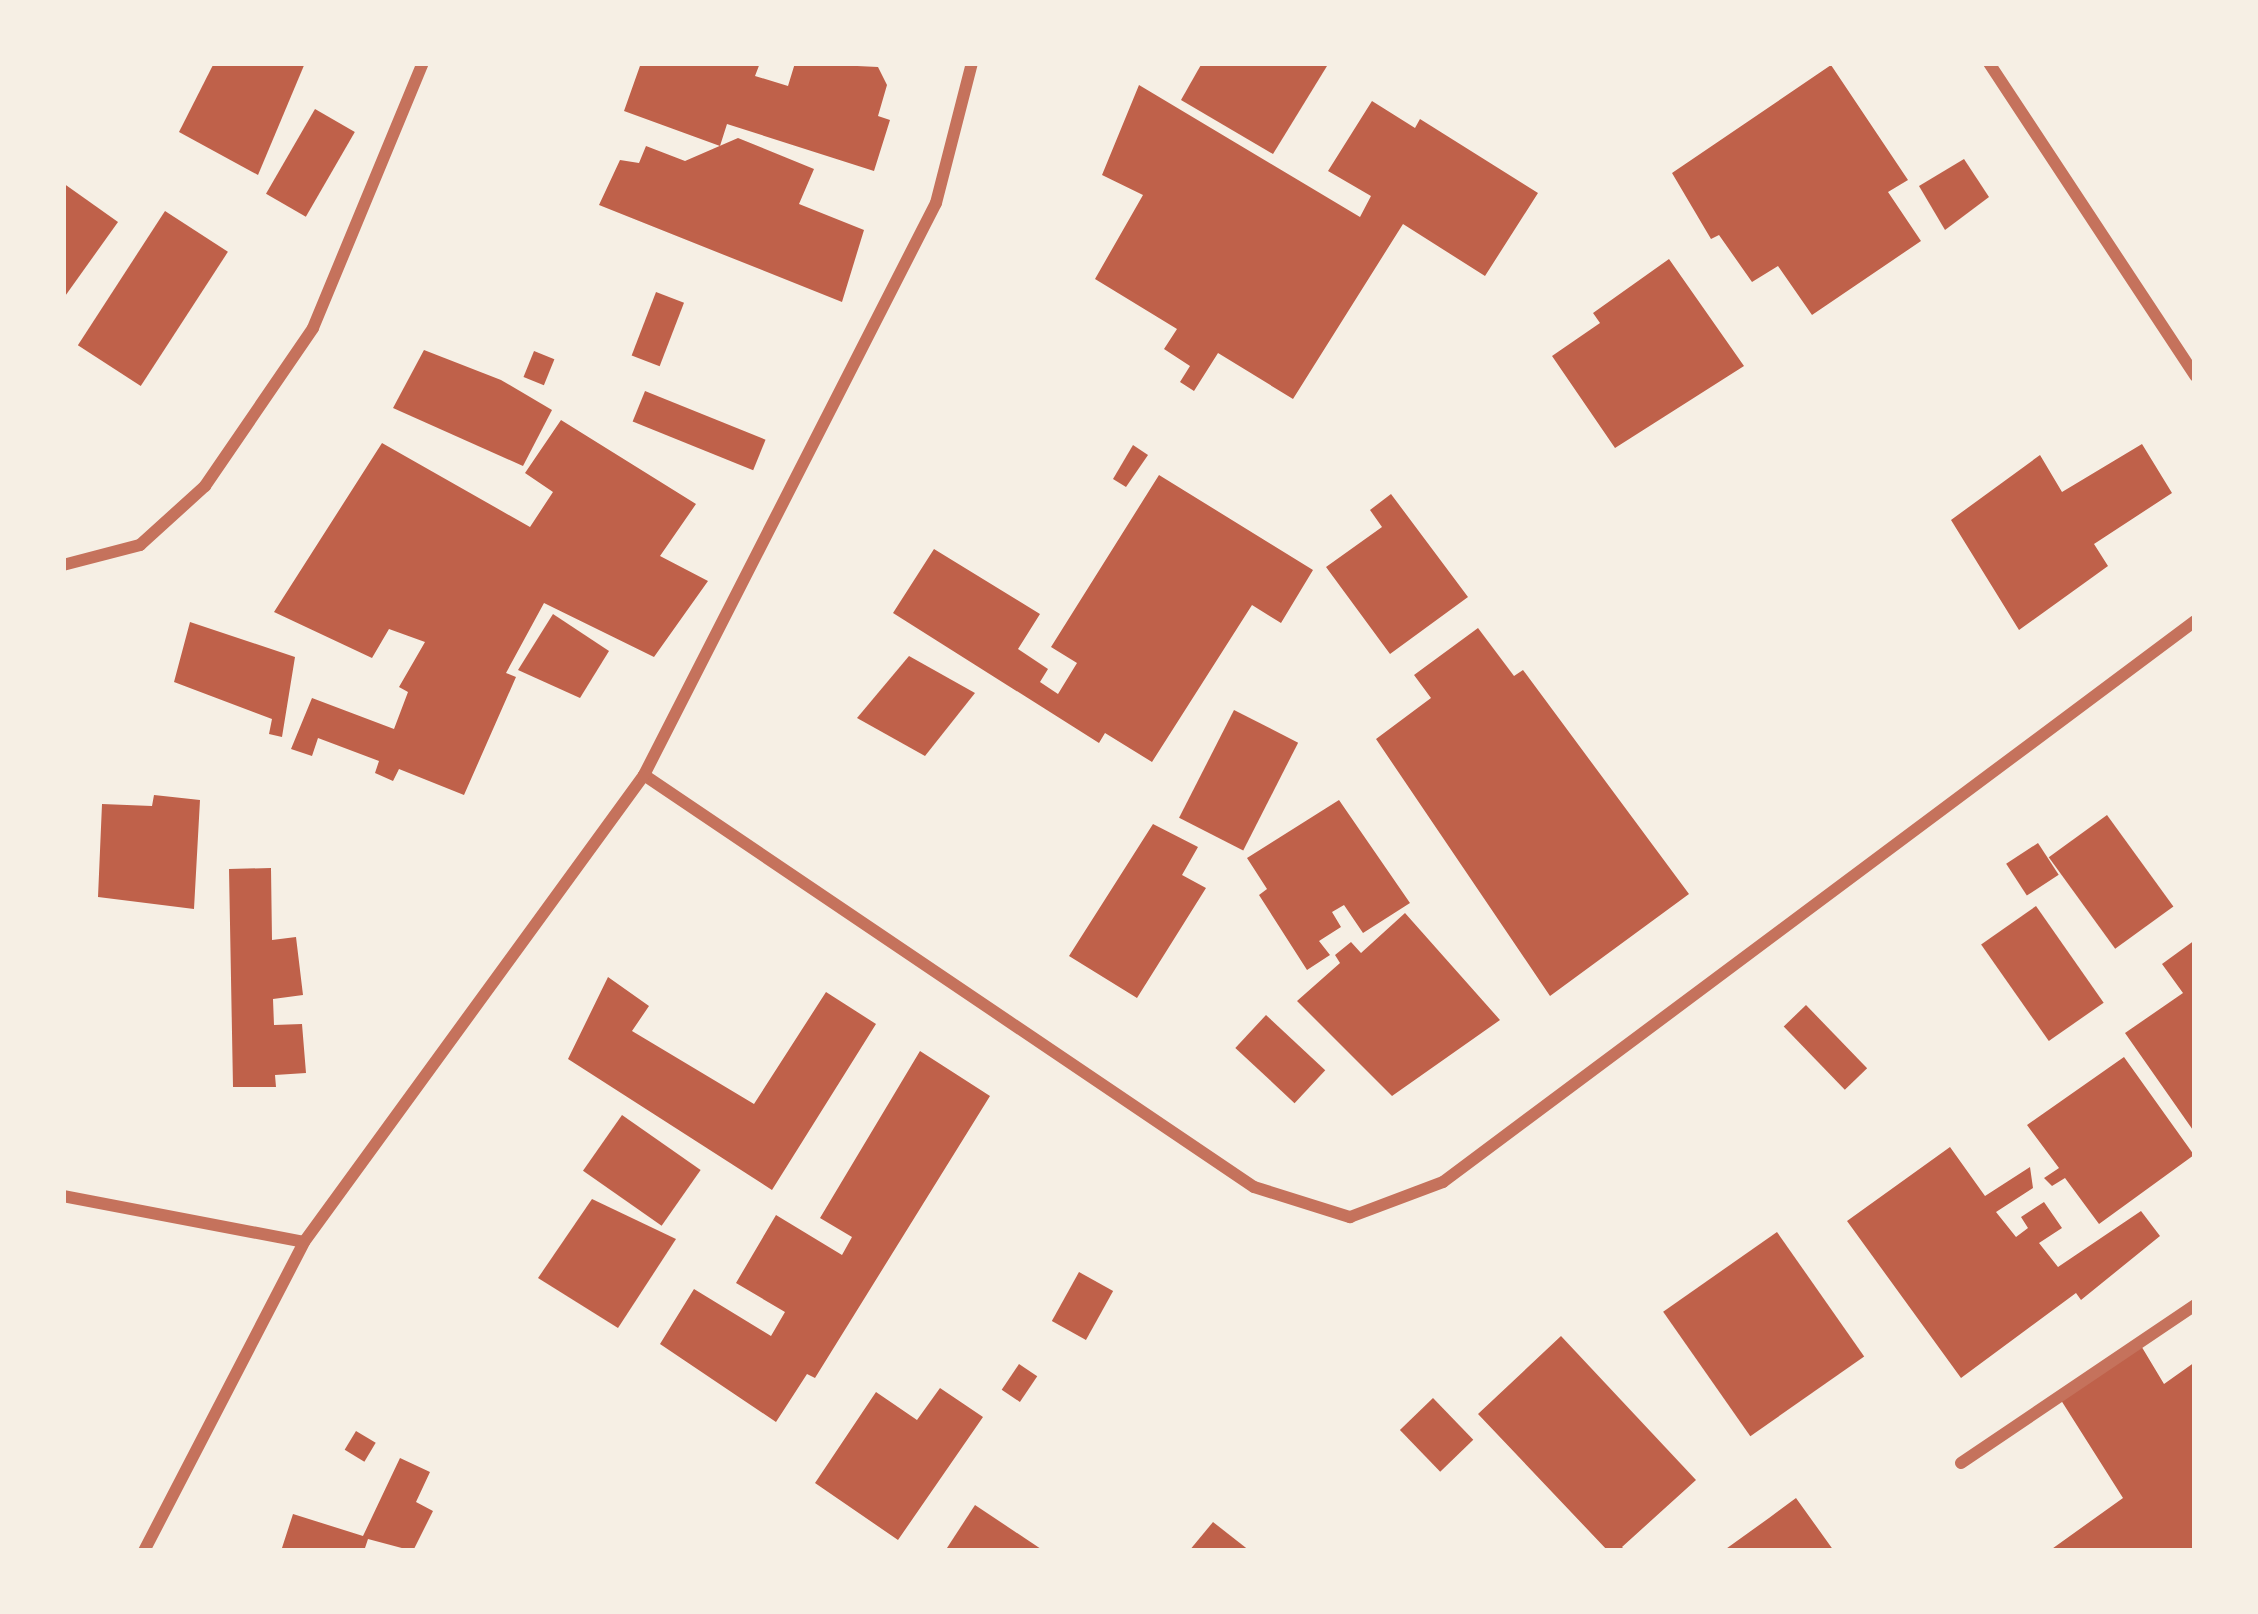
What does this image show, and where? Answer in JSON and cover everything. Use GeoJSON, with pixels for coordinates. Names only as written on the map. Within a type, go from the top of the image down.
{"type":"FeatureCollection","features":[{"type":"Feature","properties":{"kind":"street"},"geometry":{"type":"LineString","coordinates":[[63,565],[140,545],[205,486],[313,328],[423,63]]}},
{"type":"Feature","properties":{"kind":"street"},"geometry":{"type":"LineString","coordinates":[[144,1551],[304,1243],[644,775],[936,203],[972,63]]}},
{"type":"Feature","properties":{"kind":"street"},"geometry":{"type":"LineString","coordinates":[[1989,63],[2195,376]]}},
{"type":"Feature","properties":{"kind":"street"},"geometry":{"type":"LineString","coordinates":[[644,775],[1254,1187],[1350,1217],[1443,1182],[2195,621]]}},
{"type":"Feature","properties":{"kind":"street"},"geometry":{"type":"LineString","coordinates":[[63,1196],[304,1243]]}},
{"type":"Feature","properties":{"kind":"street"},"geometry":{"type":"LineString","coordinates":[[1961,1463],[2195,1305]]}},
{"type":"Feature","properties":{"kind":"building"},"geometry":{"type":"Polygon","coordinates":[[[214,63],[305,63],[258,175],[179,132],[214,63]]]}},
{"type":"Feature","properties":{"kind":"building"},"geometry":{"type":"Polygon","coordinates":[[[641,63],[760,63],[755,76],[788,86],[795,63],[878,67],[887,85],[878,116],[890,120],[874,171],[727,124],[720,146],[624,111],[641,63]]]}},
{"type":"Feature","properties":{"kind":"building"},"geometry":{"type":"Polygon","coordinates":[[[1202,63],[1327,66],[1273,154],[1181,100],[1202,63]]]}},
{"type":"Feature","properties":{"kind":"building"},"geometry":{"type":"Polygon","coordinates":[[[1831,65],[1908,180],[1888,192],[1921,241],[1812,315],[1778,266],[1752,282],[1719,235],[1711,239],[1672,173],[1831,65]]]}},
{"type":"Feature","properties":{"kind":"building"},"geometry":{"type":"Polygon","coordinates":[[[1139,85],[1360,217],[1371,196],[1328,171],[1372,101],[1415,128],[1420,119],[1538,193],[1485,276],[1403,224],[1293,399],[1218,353],[1194,391],[1180,382],[1190,366],[1164,349],[1177,329],[1095,279],[1143,195],[1102,175],[1139,85]]]}},
{"type":"Feature","properties":{"kind":"building"},"geometry":{"type":"Polygon","coordinates":[[[315,109],[355,132],[306,217],[266,194],[315,109]]]}},
{"type":"Feature","properties":{"kind":"building"},"geometry":{"type":"Polygon","coordinates":[[[738,138],[814,169],[799,204],[864,230],[842,302],[599,205],[620,160],[639,163],[646,146],[685,161],[738,138]]]}},
{"type":"Feature","properties":{"kind":"building"},"geometry":{"type":"Polygon","coordinates":[[[1964,159],[1989,197],[1945,230],[1919,186],[1964,159]]]}},
{"type":"Feature","properties":{"kind":"building"},"geometry":{"type":"Polygon","coordinates":[[[63,183],[118,222],[63,299],[63,183]]]}},
{"type":"Feature","properties":{"kind":"building"},"geometry":{"type":"Polygon","coordinates":[[[165,211],[228,252],[141,386],[78,345],[165,211]]]}},
{"type":"Feature","properties":{"kind":"building"},"geometry":{"type":"Polygon","coordinates":[[[1669,259],[1744,366],[1615,448],[1552,356],[1600,323],[1593,313],[1669,259]]]}},
{"type":"Feature","properties":{"kind":"building"},"geometry":{"type":"Polygon","coordinates":[[[656,292],[684,303],[660,366],[632,355],[656,292]]]}},
{"type":"Feature","properties":{"kind":"building"},"geometry":{"type":"Polygon","coordinates":[[[424,350],[501,380],[552,410],[523,466],[393,408],[424,350]]]}},
{"type":"Feature","properties":{"kind":"building"},"geometry":{"type":"Polygon","coordinates":[[[534,351],[554,359],[544,385],[524,377],[534,351]]]}},
{"type":"Feature","properties":{"kind":"building"},"geometry":{"type":"Polygon","coordinates":[[[645,391],[766,440],[753,470],[633,422],[645,391]]]}},
{"type":"Feature","properties":{"kind":"building"},"geometry":{"type":"Polygon","coordinates":[[[561,420],[696,504],[660,556],[708,581],[654,657],[544,603],[506,673],[516,677],[464,795],[399,769],[393,781],[375,773],[379,761],[318,738],[312,756],[291,749],[312,698],[394,729],[408,692],[399,687],[425,642],[389,629],[372,658],[274,612],[382,443],[530,527],[553,492],[525,473],[561,420]]]}},
{"type":"Feature","properties":{"kind":"building"},"geometry":{"type":"Polygon","coordinates":[[[2142,444],[2172,493],[2094,544],[2108,566],[2019,630],[1951,520],[2040,455],[2062,492],[2142,444]]]}},
{"type":"Feature","properties":{"kind":"building"},"geometry":{"type":"Polygon","coordinates":[[[1133,445],[1148,455],[1126,487],[1113,479],[1133,445]]]}},
{"type":"Feature","properties":{"kind":"building"},"geometry":{"type":"Polygon","coordinates":[[[1159,475],[1313,570],[1281,623],[1252,605],[1152,762],[1105,733],[1099,743],[893,613],[934,549],[1040,614],[1018,649],[1048,669],[1040,682],[1058,694],[1077,663],[1051,647],[1159,475]]]}},
{"type":"Feature","properties":{"kind":"building"},"geometry":{"type":"Polygon","coordinates":[[[1391,494],[1468,597],[1390,654],[1326,567],[1382,527],[1370,510],[1391,494]]]}},
{"type":"Feature","properties":{"kind":"building"},"geometry":{"type":"Polygon","coordinates":[[[553,614],[609,651],[580,698],[518,670],[553,614]]]}},
{"type":"Feature","properties":{"kind":"building"},"geometry":{"type":"Polygon","coordinates":[[[190,622],[295,657],[282,737],[269,734],[272,719],[174,682],[190,622]]]}},
{"type":"Feature","properties":{"kind":"building"},"geometry":{"type":"Polygon","coordinates":[[[1478,628],[1514,676],[1523,670],[1689,894],[1550,996],[1376,739],[1431,698],[1414,675],[1478,628]]]}},
{"type":"Feature","properties":{"kind":"building"},"geometry":{"type":"Polygon","coordinates":[[[909,656],[975,693],[925,756],[857,718],[909,656]]]}},
{"type":"Feature","properties":{"kind":"building"},"geometry":{"type":"Polygon","coordinates":[[[1234,710],[1298,743],[1243,850],[1179,818],[1234,710]]]}},
{"type":"Feature","properties":{"kind":"building"},"geometry":{"type":"Polygon","coordinates":[[[154,795],[200,800],[194,909],[98,897],[102,804],[152,806],[154,795]]]}},
{"type":"Feature","properties":{"kind":"building"},"geometry":{"type":"Polygon","coordinates":[[[1339,800],[1410,903],[1363,933],[1344,905],[1332,912],[1341,927],[1319,941],[1330,955],[1307,970],[1259,895],[1267,889],[1247,858],[1339,800]]]}},
{"type":"Feature","properties":{"kind":"building"},"geometry":{"type":"Polygon","coordinates":[[[2107,815],[2173,906],[2115,949],[2049,857],[2107,815]]]}},
{"type":"Feature","properties":{"kind":"building"},"geometry":{"type":"Polygon","coordinates":[[[1153,824],[1198,847],[1182,875],[1206,888],[1137,998],[1069,956],[1153,824]]]}},
{"type":"Feature","properties":{"kind":"building"},"geometry":{"type":"Polygon","coordinates":[[[2038,843],[2059,875],[2027,896],[2006,864],[2038,843]]]}},
{"type":"Feature","properties":{"kind":"building"},"geometry":{"type":"Polygon","coordinates":[[[271,868],[272,940],[296,937],[303,995],[273,999],[274,1025],[302,1024],[306,1073],[275,1075],[276,1087],[233,1087],[229,869],[271,868]]]}},
{"type":"Feature","properties":{"kind":"building"},"geometry":{"type":"Polygon","coordinates":[[[2036,906],[2104,1003],[2049,1041],[1981,944],[2036,906]]]}},
{"type":"Feature","properties":{"kind":"building"},"geometry":{"type":"Polygon","coordinates":[[[1405,913],[1500,1020],[1392,1096],[1297,1001],[1340,963],[1335,955],[1351,942],[1361,953],[1405,913]]]}},
{"type":"Feature","properties":{"kind":"building"},"geometry":{"type":"Polygon","coordinates":[[[2195,940],[2195,1133],[2125,1033],[2183,993],[2162,964],[2195,940]]]}},
{"type":"Feature","properties":{"kind":"building"},"geometry":{"type":"Polygon","coordinates":[[[608,977],[649,1006],[632,1031],[754,1104],[826,992],[876,1024],[772,1190],[568,1059],[608,977]]]}},
{"type":"Feature","properties":{"kind":"building"},"geometry":{"type":"Polygon","coordinates":[[[1806,1005],[1867,1068],[1845,1090],[1784,1027],[1806,1005]]]}},
{"type":"Feature","properties":{"kind":"building"},"geometry":{"type":"Polygon","coordinates":[[[1266,1015],[1325,1070],[1295,1103],[1235,1048],[1266,1015]]]}},
{"type":"Feature","properties":{"kind":"building"},"geometry":{"type":"Polygon","coordinates":[[[920,1051],[990,1096],[815,1378],[807,1374],[776,1422],[660,1344],[694,1289],[771,1336],[785,1312],[736,1283],[776,1215],[842,1255],[852,1237],[820,1218],[920,1051]]]}},
{"type":"Feature","properties":{"kind":"building"},"geometry":{"type":"Polygon","coordinates":[[[2124,1057],[2194,1155],[2099,1224],[2065,1178],[2052,1186],[2044,1178],[2059,1168],[2027,1125],[2124,1057]]]}},
{"type":"Feature","properties":{"kind":"building"},"geometry":{"type":"Polygon","coordinates":[[[622,1115],[701,1170],[662,1226],[583,1171],[622,1115]]]}},
{"type":"Feature","properties":{"kind":"building"},"geometry":{"type":"Polygon","coordinates":[[[1950,1147],[1985,1196],[2030,1167],[2033,1188],[1996,1212],[2016,1237],[2028,1228],[2021,1217],[2044,1202],[2062,1228],[2039,1243],[2058,1267],[2141,1211],[2160,1236],[2081,1300],[2076,1293],[1961,1378],[1847,1221],[1950,1147]]]}},
{"type":"Feature","properties":{"kind":"building"},"geometry":{"type":"Polygon","coordinates":[[[592,1199],[676,1239],[618,1328],[538,1278],[592,1199]]]}},
{"type":"Feature","properties":{"kind":"building"},"geometry":{"type":"Polygon","coordinates":[[[1777,1232],[1864,1357],[1750,1436],[1663,1312],[1777,1232]]]}},
{"type":"Feature","properties":{"kind":"building"},"geometry":{"type":"Polygon","coordinates":[[[1079,1272],[1113,1291],[1086,1340],[1052,1321],[1079,1272]]]}},
{"type":"Feature","properties":{"kind":"building"},"geometry":{"type":"Polygon","coordinates":[[[1561,1336],[1696,1480],[1622,1547],[1626,1551],[1608,1551],[1478,1414],[1561,1336]]]}},
{"type":"Feature","properties":{"kind":"building"},"geometry":{"type":"Polygon","coordinates":[[[2137,1339],[2164,1384],[2195,1362],[2195,1551],[2049,1551],[2123,1498],[2059,1397],[2137,1339]]]}},
{"type":"Feature","properties":{"kind":"building"},"geometry":{"type":"Polygon","coordinates":[[[1019,1364],[1037,1376],[1020,1402],[1002,1390],[1019,1364]]]}},
{"type":"Feature","properties":{"kind":"building"},"geometry":{"type":"Polygon","coordinates":[[[940,1388],[983,1417],[898,1540],[815,1483],[876,1392],[917,1420],[940,1388]]]}},
{"type":"Feature","properties":{"kind":"building"},"geometry":{"type":"Polygon","coordinates":[[[1433,1398],[1473,1440],[1440,1472],[1400,1430],[1433,1398]]]}},
{"type":"Feature","properties":{"kind":"building"},"geometry":{"type":"Polygon","coordinates":[[[356,1431],[376,1443],[364,1462],[345,1450],[356,1431]]]}},
{"type":"Feature","properties":{"kind":"building"},"geometry":{"type":"Polygon","coordinates":[[[400,1458],[430,1472],[416,1502],[433,1511],[413,1551],[368,1539],[364,1551],[281,1551],[293,1514],[363,1536],[400,1458]]]}},
{"type":"Feature","properties":{"kind":"building"},"geometry":{"type":"Polygon","coordinates":[[[1796,1498],[1834,1551],[1723,1551],[1769,1518],[1796,1498]]]}},
{"type":"Feature","properties":{"kind":"building"},"geometry":{"type":"Polygon","coordinates":[[[975,1505],[1044,1551],[945,1551],[975,1505]]]}},
{"type":"Feature","properties":{"kind":"building"},"geometry":{"type":"Polygon","coordinates":[[[1213,1522],[1250,1551],[1189,1551],[1213,1522]]]}}]}
